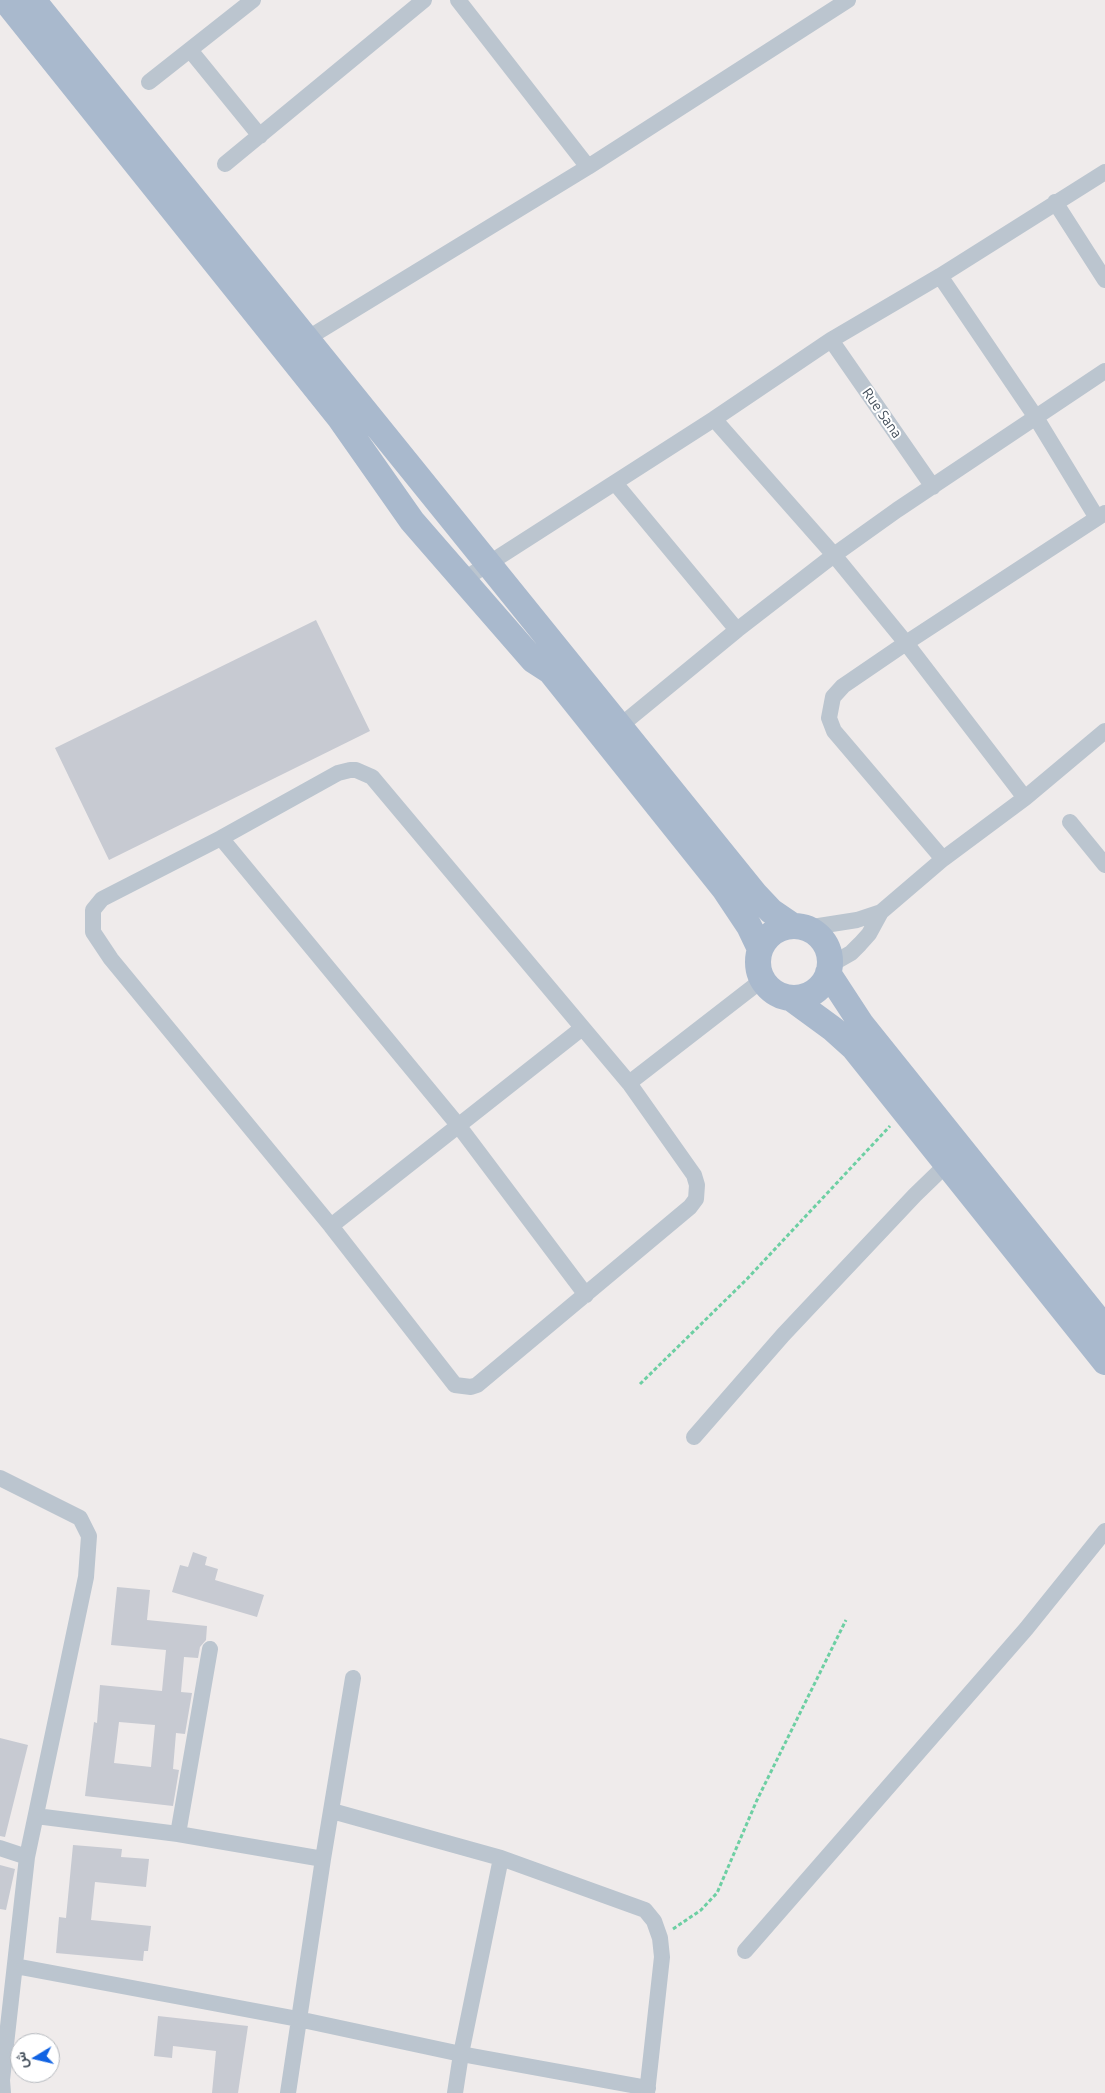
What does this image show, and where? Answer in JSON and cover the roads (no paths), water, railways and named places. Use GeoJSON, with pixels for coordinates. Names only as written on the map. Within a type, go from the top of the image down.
{"type":"FeatureCollection","features":[{"type":"Feature","properties":{"kind":"main road"},"geometry":{"type":"LineString","coordinates":[[5,0],[340,417],[403,510],[533,660],[550,671],[725,890],[749,926],[760,949]]}},
{"type":"Feature","properties":{"kind":"main road"},"geometry":{"type":"LineString","coordinates":[[33,0],[763,903],[800,927],[813,932],[824,943],[828,950],[829,969],[862,1025],[1105,1328]]}},
{"type":"Feature","properties":{"kind":"main road"},"geometry":{"type":"LineString","coordinates":[[800,927],[785,927],[770,935],[760,949],[758,965],[762,980],[775,993],[792,999],[833,1029],[853,1047],[1105,1362]]}},
{"type":"Feature","properties":{"kind":"main road"},"geometry":{"type":"LineString","coordinates":[[792,999],[815,992],[821,986],[829,969]]}},
{"type":"Feature","properties":{"kind":"street"},"geometry":{"type":"LineString","coordinates":[[150,82],[254,0]]}},
{"type":"Feature","properties":{"kind":"street"},"geometry":{"type":"LineString","coordinates":[[225,164],[424,0]]}},
{"type":"Feature","properties":{"kind":"street"},"geometry":{"type":"LineString","coordinates":[[458,0],[588,167]]}},
{"type":"Feature","properties":{"kind":"street"},"geometry":{"type":"LineString","coordinates":[[308,338],[588,167],[848,0]]}},
{"type":"Feature","properties":{"kind":"street"},"geometry":{"type":"LineString","coordinates":[[190,50],[260,136]]}},
{"type":"Feature","properties":{"kind":"street"},"geometry":{"type":"LineString","coordinates":[[463,580],[714,419],[831,340],[940,276],[1105,172]]}},
{"type":"Feature","properties":{"kind":"street"},"geometry":{"type":"LineString","coordinates":[[1055,202],[1105,280]]}},
{"type":"Feature","properties":{"kind":"street"},"geometry":{"type":"LineString","coordinates":[[940,276],[1101,515],[906,643],[843,686],[833,696],[829,718],[834,731],[943,859]]}},
{"type":"Feature","properties":{"kind":"street","name":"Rue Sana"},"geometry":{"type":"LineString","coordinates":[[831,340],[933,487]]}},
{"type":"Feature","properties":{"kind":"street"},"geometry":{"type":"LineString","coordinates":[[620,726],[737,630],[834,555],[1105,370]]}},
{"type":"Feature","properties":{"kind":"street"},"geometry":{"type":"LineString","coordinates":[[714,419],[834,555],[906,643],[1025,798]]}},
{"type":"Feature","properties":{"kind":"street"},"geometry":{"type":"LineString","coordinates":[[615,483],[737,630]]}},
{"type":"Feature","properties":{"kind":"street"},"geometry":{"type":"LineString","coordinates":[[829,969],[860,944],[872,929],[881,912],[943,859],[1025,798],[1105,731]]}},
{"type":"Feature","properties":{"kind":"street"},"geometry":{"type":"LineString","coordinates":[[356,770],[372,777],[628,1083],[694,1175],[698,1193],[690,1207],[476,1385],[460,1387],[451,1379],[331,1226],[111,959],[93,932],[93,910],[102,899],[221,838],[338,773],[356,770]]}},
{"type":"Feature","properties":{"kind":"street"},"geometry":{"type":"LineString","coordinates":[[1070,822],[1105,865]]}},
{"type":"Feature","properties":{"kind":"street"},"geometry":{"type":"LineString","coordinates":[[221,838],[458,1125],[586,1295]]}},
{"type":"Feature","properties":{"kind":"street"},"geometry":{"type":"LineString","coordinates":[[800,927],[857,920],[881,912]]}},
{"type":"Feature","properties":{"kind":"street"},"geometry":{"type":"LineString","coordinates":[[628,1083],[762,980]]}},
{"type":"Feature","properties":{"kind":"street"},"geometry":{"type":"LineString","coordinates":[[331,1226],[581,1029]]}},
{"type":"Feature","properties":{"kind":"street"},"geometry":{"type":"LineString","coordinates":[[694,1436],[782,1336],[908,1202],[946,1165]]}},
{"type":"Feature","properties":{"kind":"street"},"geometry":{"type":"LineString","coordinates":[[0,1478],[80,1518],[89,1536],[86,1577],[27,1857],[2,2080],[3,2093]]}},
{"type":"Feature","properties":{"kind":"street"},"geometry":{"type":"LineString","coordinates":[[745,1951],[1026,1629],[1105,1531]]}},
{"type":"Feature","properties":{"kind":"street"},"geometry":{"type":"LineString","coordinates":[[178,1834],[210,1649]]}},
{"type":"Feature","properties":{"kind":"street"},"geometry":{"type":"LineString","coordinates":[[288,2093],[298,2018],[353,1678]]}},
{"type":"Feature","properties":{"kind":"street"},"geometry":{"type":"LineString","coordinates":[[15,1966],[298,2018],[461,2054],[648,2090],[662,1957],[660,1938],[654,1921],[645,1910],[501,1858],[332,1811]]}},
{"type":"Feature","properties":{"kind":"street"},"geometry":{"type":"LineString","coordinates":[[36,1816],[178,1834],[323,1859]]}},
{"type":"Feature","properties":{"kind":"street"},"geometry":{"type":"LineString","coordinates":[[0,1848],[27,1857]]}},
{"type":"Feature","properties":{"kind":"street"},"geometry":{"type":"LineString","coordinates":[[456,2093],[461,2054],[501,1858]]}}]}
